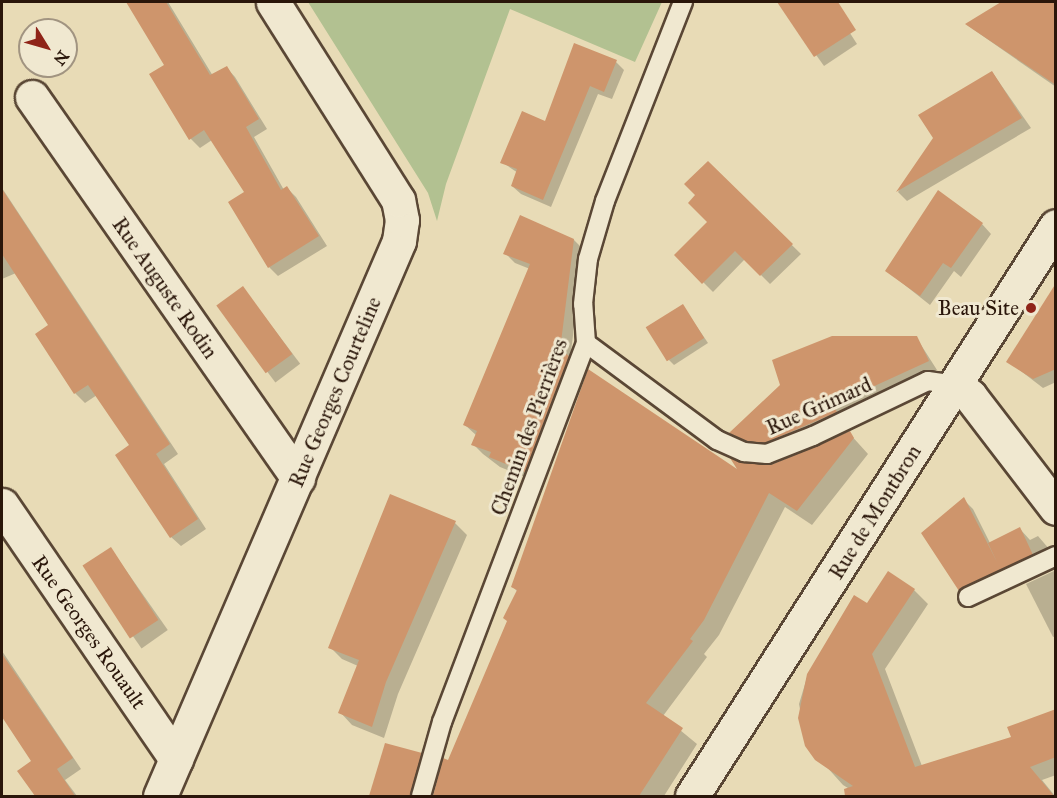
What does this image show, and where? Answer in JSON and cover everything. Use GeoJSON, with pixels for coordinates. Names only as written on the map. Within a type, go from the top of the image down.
{"type":"FeatureCollection","features":[{"type":"Feature","properties":{"kind":"street","name":"Rue Georges Courteline"},"geometry":{"type":"LineString","coordinates":[[159,796],[399,241],[402,220],[398,200],[273,2]]}},
{"type":"Feature","properties":{"kind":"street","name":"Rue Auguste Rodin"},"geometry":{"type":"LineString","coordinates":[[33,97],[298,478]]}},
{"type":"Feature","properties":{"kind":"street","name":"Rue de Montbron"},"geometry":{"type":"LineString","coordinates":[[692,796],[1054,234]]}},
{"type":"Feature","properties":{"kind":"street"},"geometry":{"type":"LineString","coordinates":[[956,385],[970,396],[1056,507]]}},
{"type":"Feature","properties":{"kind":"street","name":"Rue Georges Rouault"},"geometry":{"type":"LineString","coordinates":[[2,505],[176,759]]}},
{"type":"Feature","properties":{"kind":"lane","name":"Chemin des Pierrières"},"geometry":{"type":"LineString","coordinates":[[421,796],[442,722],[586,343],[583,304],[591,249],[604,201],[683,2]]}},
{"type":"Feature","properties":{"kind":"lane","name":"Rue Grimard"},"geometry":{"type":"LineString","coordinates":[[586,343],[717,440],[744,452],[767,454],[813,436],[927,381],[956,385]]}},
{"type":"Feature","properties":{"kind":"lane"},"geometry":{"type":"LineString","coordinates":[[968,597],[1056,556]]}},
{"type":"Feature","properties":{"kind":"green space"},"geometry":{"type":"Polygon","coordinates":[[[308,2],[662,2],[635,62],[510,9],[446,184],[437,221],[428,193],[308,2]]]}},
{"type":"Feature","properties":{"kind":"building"},"geometry":{"type":"Polygon","coordinates":[[[126,2],[166,2],[210,75],[227,66],[259,119],[246,127],[281,190],[287,186],[319,236],[268,268],[228,202],[244,192],[204,130],[189,140],[149,74],[164,65],[126,2]]]}},
{"type":"Feature","properties":{"kind":"building"},"geometry":{"type":"Polygon","coordinates":[[[777,2],[838,2],[856,30],[814,57],[777,2]]]}},
{"type":"Feature","properties":{"kind":"building"},"geometry":{"type":"Polygon","coordinates":[[[1001,2],[1056,2],[1056,85],[965,24],[1001,2]]]}},
{"type":"Feature","properties":{"kind":"building"},"geometry":{"type":"Polygon","coordinates":[[[574,43],[617,60],[604,92],[590,86],[543,200],[511,186],[517,169],[500,163],[522,111],[545,121],[574,43]]]}},
{"type":"Feature","properties":{"kind":"building"},"geometry":{"type":"Polygon","coordinates":[[[992,71],[1022,118],[896,192],[933,138],[918,115],[992,71]]]}},
{"type":"Feature","properties":{"kind":"building"},"geometry":{"type":"Polygon","coordinates":[[[708,161],[793,244],[760,276],[735,251],[702,284],[674,255],[707,222],[688,203],[695,195],[684,184],[708,161]]]}},
{"type":"Feature","properties":{"kind":"building"},"geometry":{"type":"Polygon","coordinates":[[[2,189],[170,444],[156,454],[198,519],[170,538],[115,455],[129,445],[88,385],[74,394],[35,334],[48,325],[2,254],[2,189]]]}},
{"type":"Feature","properties":{"kind":"building"},"geometry":{"type":"Polygon","coordinates":[[[938,190],[983,223],[951,268],[943,263],[920,296],[885,271],[938,190]]]}},
{"type":"Feature","properties":{"kind":"building"},"geometry":{"type":"Polygon","coordinates":[[[520,215],[574,239],[560,350],[569,356],[525,472],[489,457],[491,452],[471,445],[477,431],[463,425],[530,264],[503,254],[520,215]]]}},
{"type":"Feature","properties":{"kind":"building"},"geometry":{"type":"Polygon","coordinates":[[[1056,283],[1056,369],[1033,379],[1006,362],[1056,283]]]}},
{"type":"Feature","properties":{"kind":"building"},"geometry":{"type":"Polygon","coordinates":[[[243,286],[292,354],[266,373],[216,305],[243,286]]]}},
{"type":"Feature","properties":{"kind":"building"},"geometry":{"type":"Polygon","coordinates":[[[683,304],[704,338],[667,361],[646,327],[683,304]]]}},
{"type":"Feature","properties":{"kind":"building"},"geometry":{"type":"Polygon","coordinates":[[[832,336],[917,336],[929,361],[833,405],[837,412],[765,443],[747,441],[729,433],[780,385],[772,360],[832,336]]]}},
{"type":"Feature","properties":{"kind":"building"},"geometry":{"type":"Polygon","coordinates":[[[588,369],[737,469],[730,458],[771,465],[850,431],[854,438],[797,511],[769,493],[704,620],[690,639],[693,641],[646,703],[683,728],[639,796],[433,796],[443,758],[448,760],[507,621],[503,618],[517,590],[511,587],[588,369]]]}},
{"type":"Feature","properties":{"kind":"building"},"geometry":{"type":"Polygon","coordinates":[[[390,494],[456,521],[386,682],[372,727],[338,713],[359,660],[328,648],[390,494]]]}},
{"type":"Feature","properties":{"kind":"building"},"geometry":{"type":"Polygon","coordinates":[[[964,497],[997,562],[988,543],[1020,527],[1033,555],[959,591],[921,533],[964,497]]]}},
{"type":"Feature","properties":{"kind":"building"},"geometry":{"type":"Polygon","coordinates":[[[111,547],[158,620],[130,638],[82,566],[111,547]]]}},
{"type":"Feature","properties":{"kind":"building"},"geometry":{"type":"Polygon","coordinates":[[[888,571],[915,589],[872,654],[915,767],[1011,737],[1007,727],[1056,709],[1056,757],[1030,767],[1054,796],[845,796],[844,789],[853,786],[815,760],[805,746],[798,718],[807,674],[854,595],[867,603],[888,571]]]}},
{"type":"Feature","properties":{"kind":"building"},"geometry":{"type":"Polygon","coordinates":[[[2,654],[73,758],[57,769],[75,796],[35,796],[17,771],[31,761],[2,717],[2,654]]]}},
{"type":"Feature","properties":{"kind":"building"},"geometry":{"type":"Polygon","coordinates":[[[385,743],[422,753],[410,796],[369,796],[385,743]]]}},
{"type":"Feature","properties":{"kind":"place","name":"Beau Site"},"geometry":{"type":"Point","coordinates":[1031,308]}}]}
